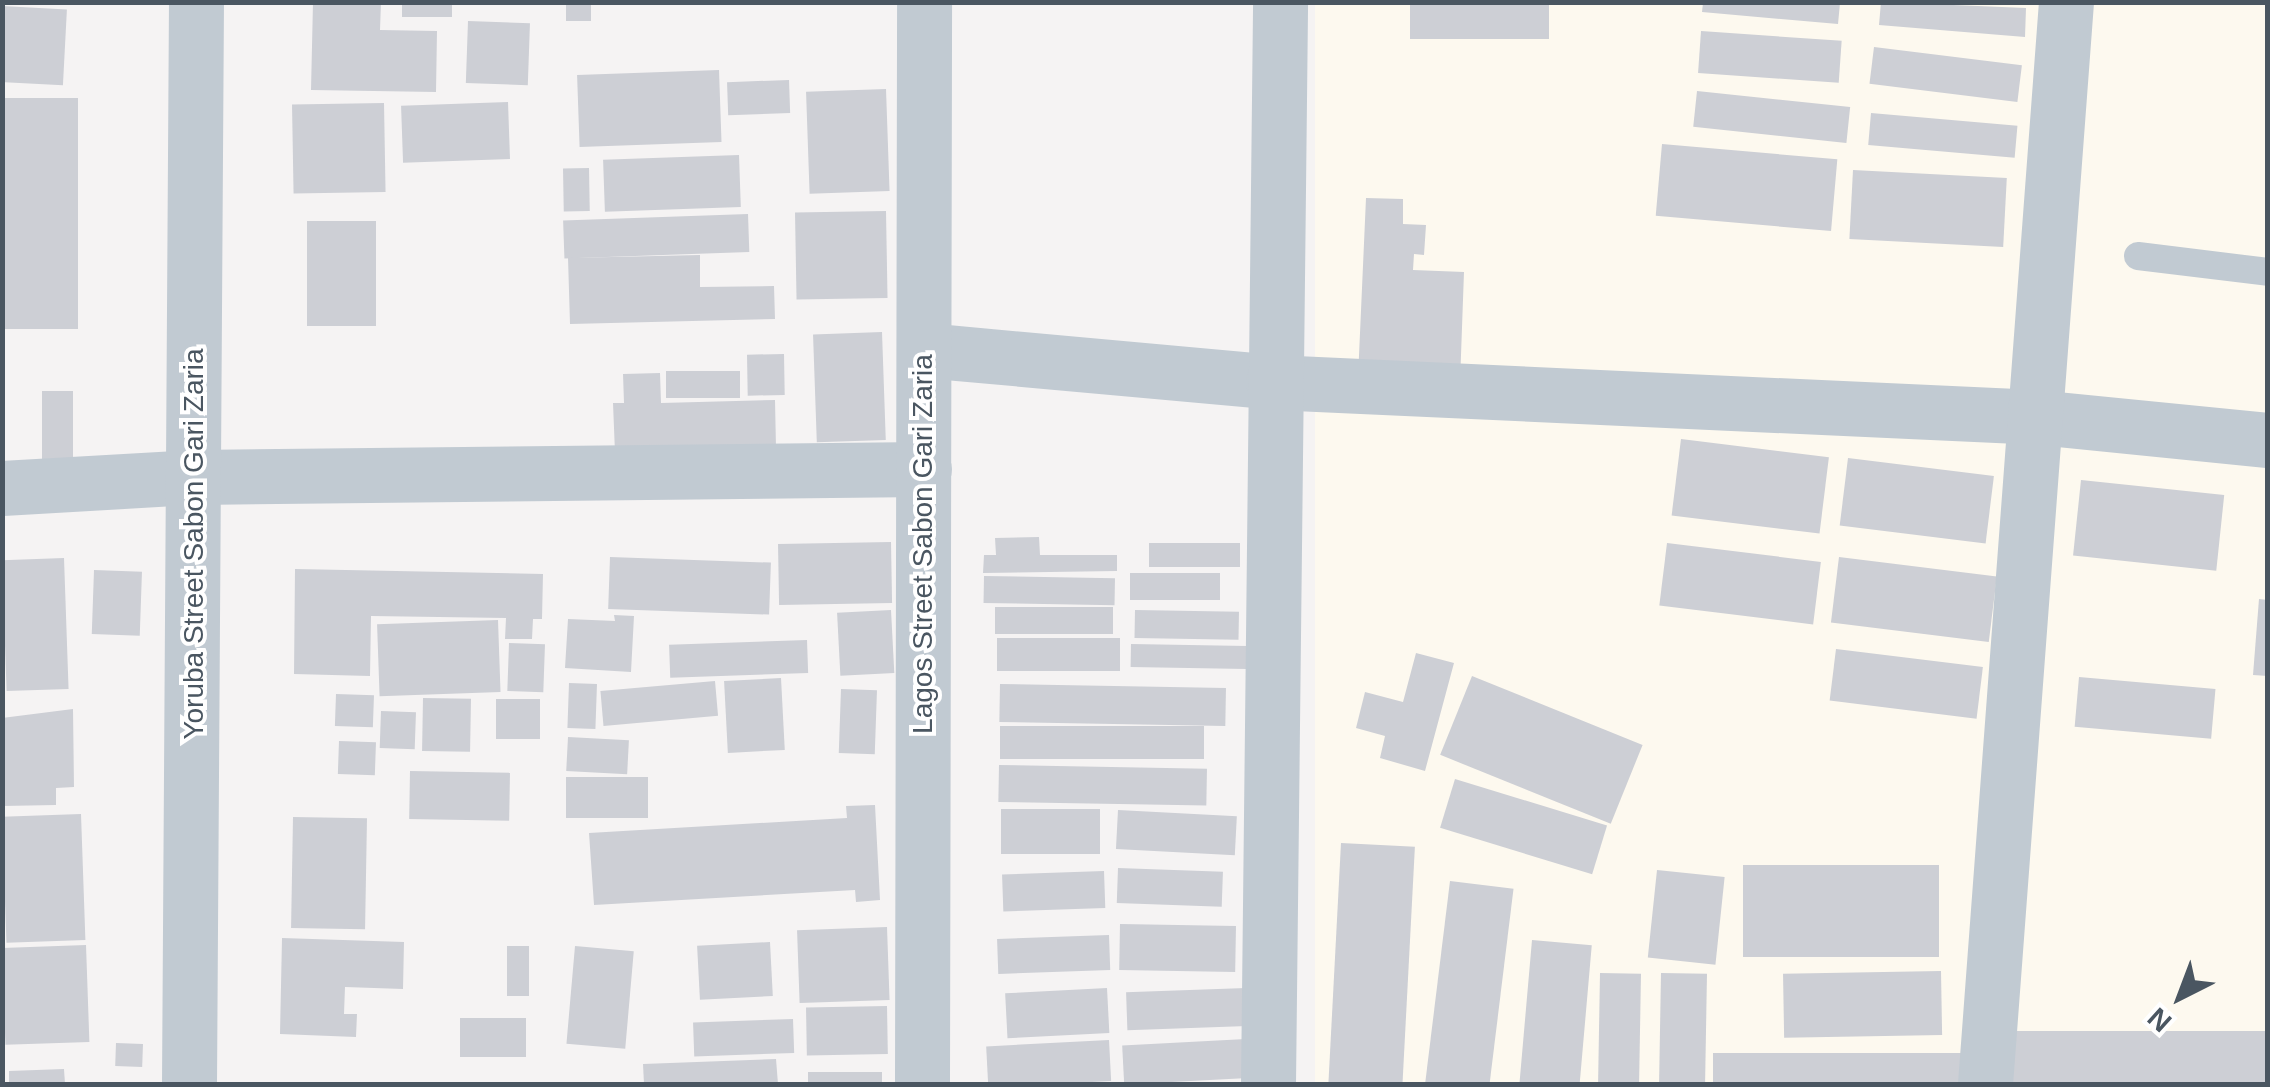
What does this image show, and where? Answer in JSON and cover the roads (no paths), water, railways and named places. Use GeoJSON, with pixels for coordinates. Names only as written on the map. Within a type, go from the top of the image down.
{"type":"FeatureCollection","features":[{"type":"Feature","properties":{"kind":"street","name":"Yoruba Street Sabon Gari Zaria"},"geometry":{"type":"LineString","coordinates":[[189,1084],[196,2]]}},
{"type":"Feature","properties":{"kind":"street","name":"Lagos Street Sabon Gari Zaria"},"geometry":{"type":"LineString","coordinates":[[922,1084],[924,2]]}},
{"type":"Feature","properties":{"kind":"street"},"geometry":{"type":"LineString","coordinates":[[1268,1084],[1280,2]]}},
{"type":"Feature","properties":{"kind":"street"},"geometry":{"type":"LineString","coordinates":[[1985,1084],[2066,2]]}},
{"type":"Feature","properties":{"kind":"street"},"geometry":{"type":"LineString","coordinates":[[924,350],[1274,382],[2037,417],[2268,440]]}},
{"type":"Feature","properties":{"kind":"street"},"geometry":{"type":"LineString","coordinates":[[2,488],[195,476],[924,470]]}},
{"type":"Feature","properties":{"kind":"lane"},"geometry":{"type":"LineString","coordinates":[[2138,256],[2268,272]]}}]}
